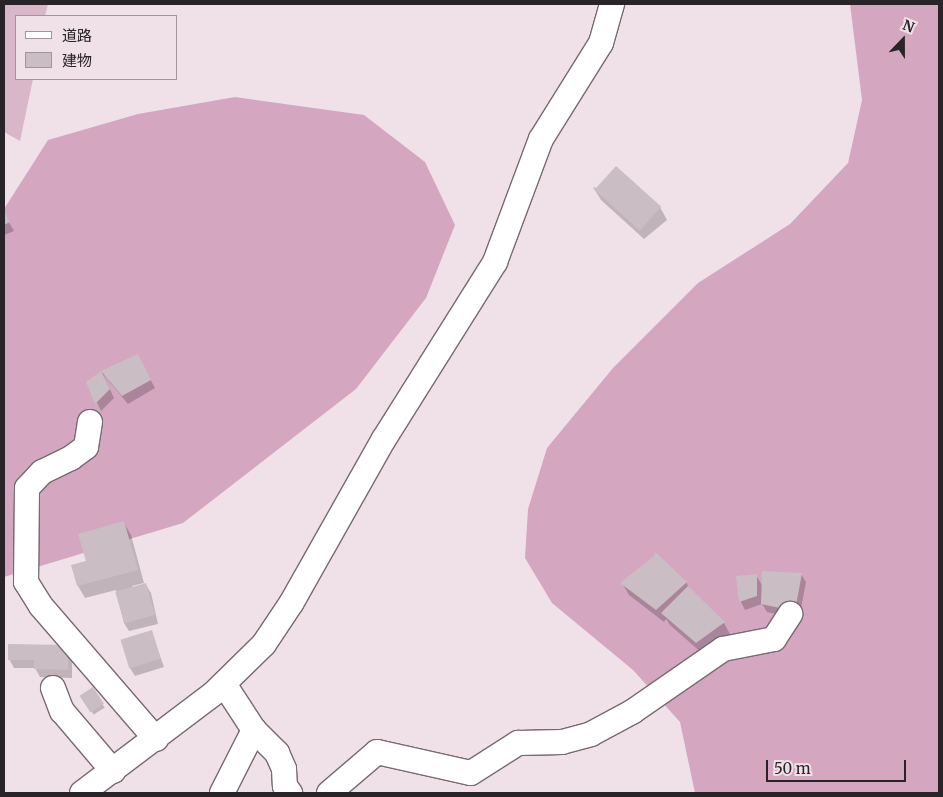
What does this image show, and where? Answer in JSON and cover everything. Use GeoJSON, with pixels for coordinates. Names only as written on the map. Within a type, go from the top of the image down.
{"type":"FeatureCollection","features":[{"type":"Feature","properties":{"kind":"street"},"geometry":{"type":"LineString","coordinates":[[82,793],[156,739],[224,684],[264,644],[292,602],[384,439],[495,262],[541,139],[601,43],[612,4]]}},
{"type":"Feature","properties":{"kind":"street"},"geometry":{"type":"LineString","coordinates":[[90,422],[86,447],[71,458],[42,472],[27,488],[26,582],[41,606],[156,739]]}},
{"type":"Feature","properties":{"kind":"street"},"geometry":{"type":"LineString","coordinates":[[329,793],[378,752],[471,774],[518,744],[562,742],[591,734],[632,712],[723,649],[774,639],[790,614]]}},
{"type":"Feature","properties":{"kind":"street"},"geometry":{"type":"LineString","coordinates":[[224,684],[262,738],[277,752],[284,769],[285,786],[290,793]]}},
{"type":"Feature","properties":{"kind":"street"},"geometry":{"type":"LineString","coordinates":[[53,688],[62,711],[113,771]]}},
{"type":"Feature","properties":{"kind":"street"},"geometry":{"type":"LineString","coordinates":[[222,793],[262,738]]}},
{"type":"Feature","properties":{"kind":"shaded area"},"geometry":{"type":"Polygon","coordinates":[[[4,4],[48,4],[45,15],[15,15],[15,80],[33,80],[20,141],[4,132],[4,4]]]}},
{"type":"Feature","properties":{"kind":"shaded area"},"geometry":{"type":"Polygon","coordinates":[[[850,4],[939,4],[939,793],[695,793],[680,722],[633,670],[552,603],[525,558],[528,509],[547,448],[613,368],[698,283],[790,224],[848,163],[862,100],[850,4]]]}},
{"type":"Feature","properties":{"kind":"shaded area"},"geometry":{"type":"Polygon","coordinates":[[[235,97],[364,115],[425,162],[455,225],[426,298],[356,389],[183,523],[4,577],[4,209],[48,140],[138,114],[235,97]]]}},
{"type":"Feature","properties":{"kind":"building"},"geometry":{"type":"Polygon","coordinates":[[[616,166],[661,207],[640,231],[595,190],[616,166]]]}},
{"type":"Feature","properties":{"kind":"building"},"geometry":{"type":"Polygon","coordinates":[[[4,211],[10,222],[4,225],[4,211]]]}},
{"type":"Feature","properties":{"kind":"building"},"geometry":{"type":"Polygon","coordinates":[[[138,354],[151,380],[122,396],[101,371],[138,354]]]}},
{"type":"Feature","properties":{"kind":"building"},"geometry":{"type":"Polygon","coordinates":[[[101,371],[110,389],[95,404],[86,382],[101,371]]]}},
{"type":"Feature","properties":{"kind":"building"},"geometry":{"type":"Polygon","coordinates":[[[124,521],[138,570],[77,586],[71,565],[86,561],[78,534],[124,521]]]}},
{"type":"Feature","properties":{"kind":"building"},"geometry":{"type":"Polygon","coordinates":[[[655,552],[687,582],[656,610],[620,583],[654,556],[655,552]]]}},
{"type":"Feature","properties":{"kind":"building"},"geometry":{"type":"Polygon","coordinates":[[[762,571],[802,573],[795,611],[761,604],[762,571]]]}},
{"type":"Feature","properties":{"kind":"building"},"geometry":{"type":"Polygon","coordinates":[[[757,574],[757,596],[739,602],[736,576],[757,574]]]}},
{"type":"Feature","properties":{"kind":"building"},"geometry":{"type":"Polygon","coordinates":[[[146,583],[155,615],[124,624],[115,592],[146,583]]]}},
{"type":"Feature","properties":{"kind":"building"},"geometry":{"type":"Polygon","coordinates":[[[688,586],[725,622],[696,643],[661,613],[688,586]]]}},
{"type":"Feature","properties":{"kind":"building"},"geometry":{"type":"Polygon","coordinates":[[[152,630],[161,659],[129,668],[120,640],[152,630]]]}},
{"type":"Feature","properties":{"kind":"building"},"geometry":{"type":"Polygon","coordinates":[[[8,644],[68,645],[68,670],[34,669],[34,660],[8,660],[8,644]]]}},
{"type":"Feature","properties":{"kind":"building"},"geometry":{"type":"Polygon","coordinates":[[[93,687],[104,704],[90,712],[80,696],[93,687]]]}}]}
